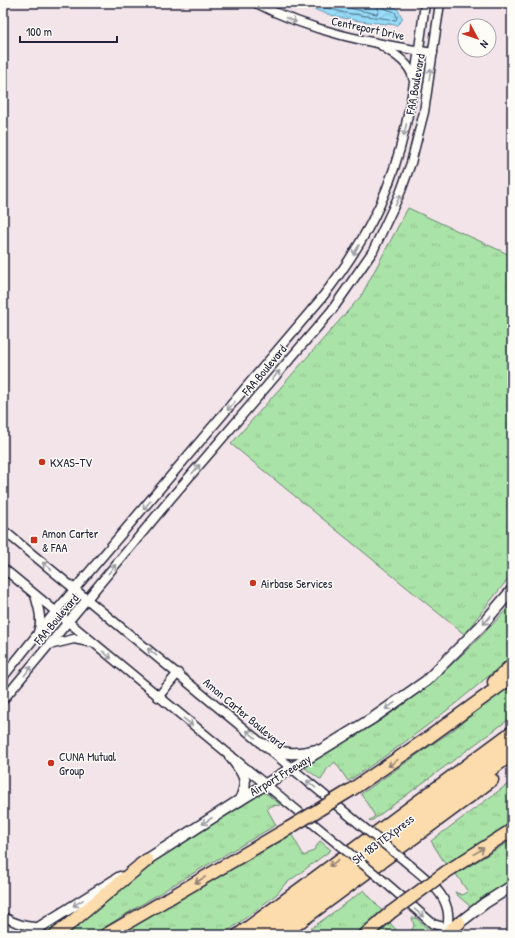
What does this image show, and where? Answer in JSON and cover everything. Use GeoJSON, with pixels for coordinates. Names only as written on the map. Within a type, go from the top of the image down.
{"type":"FeatureCollection","features":[{"type":"Feature","properties":{"kind":"highway"},"geometry":{"type":"LineString","coordinates":[[425,740],[465,709],[512,665]]}},
{"type":"Feature","properties":{"kind":"highway"},"geometry":{"type":"LineString","coordinates":[[106,935],[351,790],[425,740],[512,677]]}},
{"type":"Feature","properties":{"kind":"highway"},"geometry":{"type":"LineString","coordinates":[[238,935],[512,732]]}},
{"type":"Feature","properties":{"kind":"highway","name":"SH 183 TEXpress"},"geometry":{"type":"LineString","coordinates":[[254,935],[512,743]]}},
{"type":"Feature","properties":{"kind":"highway","name":"SH 183 TEXpress"},"geometry":{"type":"LineString","coordinates":[[268,935],[512,754]]}},
{"type":"Feature","properties":{"kind":"highway"},"geometry":{"type":"LineString","coordinates":[[282,935],[512,765]]}},
{"type":"Feature","properties":{"kind":"highway"},"geometry":{"type":"LineString","coordinates":[[365,935],[390,913],[446,872],[512,830]]}},
{"type":"Feature","properties":{"kind":"highway"},"geometry":{"type":"LineString","coordinates":[[56,935],[147,860]]}},
{"type":"Feature","properties":{"kind":"main road","name":"Airport Freeway"},"geometry":{"type":"LineString","coordinates":[[26,935],[147,860],[265,784],[373,718],[426,681],[481,626],[512,590]]}},
{"type":"Feature","properties":{"kind":"main road"},"geometry":{"type":"LineString","coordinates":[[263,744],[278,752],[288,754],[299,754],[325,748]]}},
{"type":"Feature","properties":{"kind":"main road"},"geometry":{"type":"LineString","coordinates":[[230,756],[242,771],[246,781],[240,800]]}},
{"type":"Feature","properties":{"kind":"main road"},"geometry":{"type":"LineString","coordinates":[[449,930],[485,903],[512,886]]}},
{"type":"Feature","properties":{"kind":"street","name":"Centreport Drive"},"geometry":{"type":"LineString","coordinates":[[256,3],[282,16],[322,31],[380,44],[433,53]]}},
{"type":"Feature","properties":{"kind":"street","name":"FAA Boulevard"},"geometry":{"type":"LineString","coordinates":[[3,676],[342,272],[361,243],[387,188],[400,148],[414,82],[426,3]]}},
{"type":"Feature","properties":{"kind":"street","name":"FAA Boulevard"},"geometry":{"type":"LineString","coordinates":[[3,700],[224,436],[332,310],[373,251],[389,220],[411,163],[424,112],[440,3]]}},
{"type":"Feature","properties":{"kind":"street"},"geometry":{"type":"LineString","coordinates":[[380,44],[403,61],[412,72],[414,82]]}},
{"type":"Feature","properties":{"kind":"street"},"geometry":{"type":"LineString","coordinates":[[376,214],[389,220]]}},
{"type":"Feature","properties":{"kind":"street"},"geometry":{"type":"LineString","coordinates":[[213,427],[224,436]]}},
{"type":"Feature","properties":{"kind":"street","name":"Amon Carter Boulevard"},"geometry":{"type":"LineString","coordinates":[[3,530],[404,861],[442,896],[448,908],[449,930]]}},
{"type":"Feature","properties":{"kind":"street"},"geometry":{"type":"LineString","coordinates":[[3,568],[92,643],[380,878],[431,922],[439,927],[449,930]]}},
{"type":"Feature","properties":{"kind":"street"},"geometry":{"type":"LineString","coordinates":[[34,594],[40,616],[40,626],[36,636]]}},
{"type":"Feature","properties":{"kind":"street"},"geometry":{"type":"LineString","coordinates":[[49,645],[74,639],[92,643]]}},
{"type":"Feature","properties":{"kind":"street"},"geometry":{"type":"LineString","coordinates":[[158,697],[178,673]]}},
{"type":"Feature","properties":{"kind":"street"},"geometry":{"type":"LineString","coordinates":[[3,916],[14,923],[25,926],[40,927]]}},
{"type":"Feature","properties":{"kind":"green space"},"geometry":{"type":"Polygon","coordinates":[[[408,208],[512,256],[512,574],[464,634],[231,444],[361,296],[408,208]]]}},
{"type":"Feature","properties":{"kind":"green space"},"geometry":{"type":"Polygon","coordinates":[[[512,603],[512,655],[453,706],[391,752],[348,781],[335,762],[327,769],[321,780],[305,768],[332,749],[380,721],[416,695],[482,636],[512,603]]]}},
{"type":"Feature","properties":{"kind":"green space"},"geometry":{"type":"Polygon","coordinates":[[[512,683],[512,717],[370,822],[369,821],[375,816],[361,794],[453,730],[512,683]]]}},
{"type":"Feature","properties":{"kind":"green space"},"geometry":{"type":"Polygon","coordinates":[[[512,781],[512,822],[446,865],[431,841],[512,781]]]}},
{"type":"Feature","properties":{"kind":"green space"},"geometry":{"type":"Polygon","coordinates":[[[264,792],[281,805],[270,806],[267,809],[276,825],[173,885],[92,935],[60,935],[141,870],[264,792]]]}},
{"type":"Feature","properties":{"kind":"green space"},"geometry":{"type":"Polygon","coordinates":[[[292,835],[304,856],[314,850],[320,841],[331,850],[284,885],[277,894],[223,935],[116,935],[292,835]]]}},
{"type":"Feature","properties":{"kind":"green space"},"geometry":{"type":"Polygon","coordinates":[[[512,840],[512,880],[472,908],[455,892],[462,895],[468,892],[456,874],[512,840]]]}},
{"type":"Feature","properties":{"kind":"green space"},"geometry":{"type":"Polygon","coordinates":[[[364,890],[382,911],[356,935],[302,935],[364,890]]]}},
{"type":"Feature","properties":{"kind":"green space"},"geometry":{"type":"Polygon","coordinates":[[[69,914],[70,917],[47,935],[34,935],[69,914]]]}},
{"type":"Feature","properties":{"kind":"green space"},"geometry":{"type":"Polygon","coordinates":[[[412,918],[416,918],[435,935],[409,935],[414,926],[412,918]]]}},
{"type":"Feature","properties":{"kind":"green space"},"geometry":{"type":"Polygon","coordinates":[[[390,923],[401,935],[376,935],[390,923]]]}},
{"type":"Feature","properties":{"kind":"water"},"geometry":{"type":"Polygon","coordinates":[[[301,3],[378,3],[397,8],[403,19],[397,25],[360,21],[323,13],[301,3]]]}},
{"type":"Feature","properties":{"kind":"place","name":"KXAS-TV"},"geometry":{"type":"Point","coordinates":[42,462]}},
{"type":"Feature","properties":{"kind":"place","name":"Amon Carter & FAA"},"geometry":{"type":"Point","coordinates":[34,540]}},
{"type":"Feature","properties":{"kind":"place","name":"Airbase Services"},"geometry":{"type":"Point","coordinates":[253,583]}},
{"type":"Feature","properties":{"kind":"place","name":"CUNA Mutual Group"},"geometry":{"type":"Point","coordinates":[51,763]}}]}
